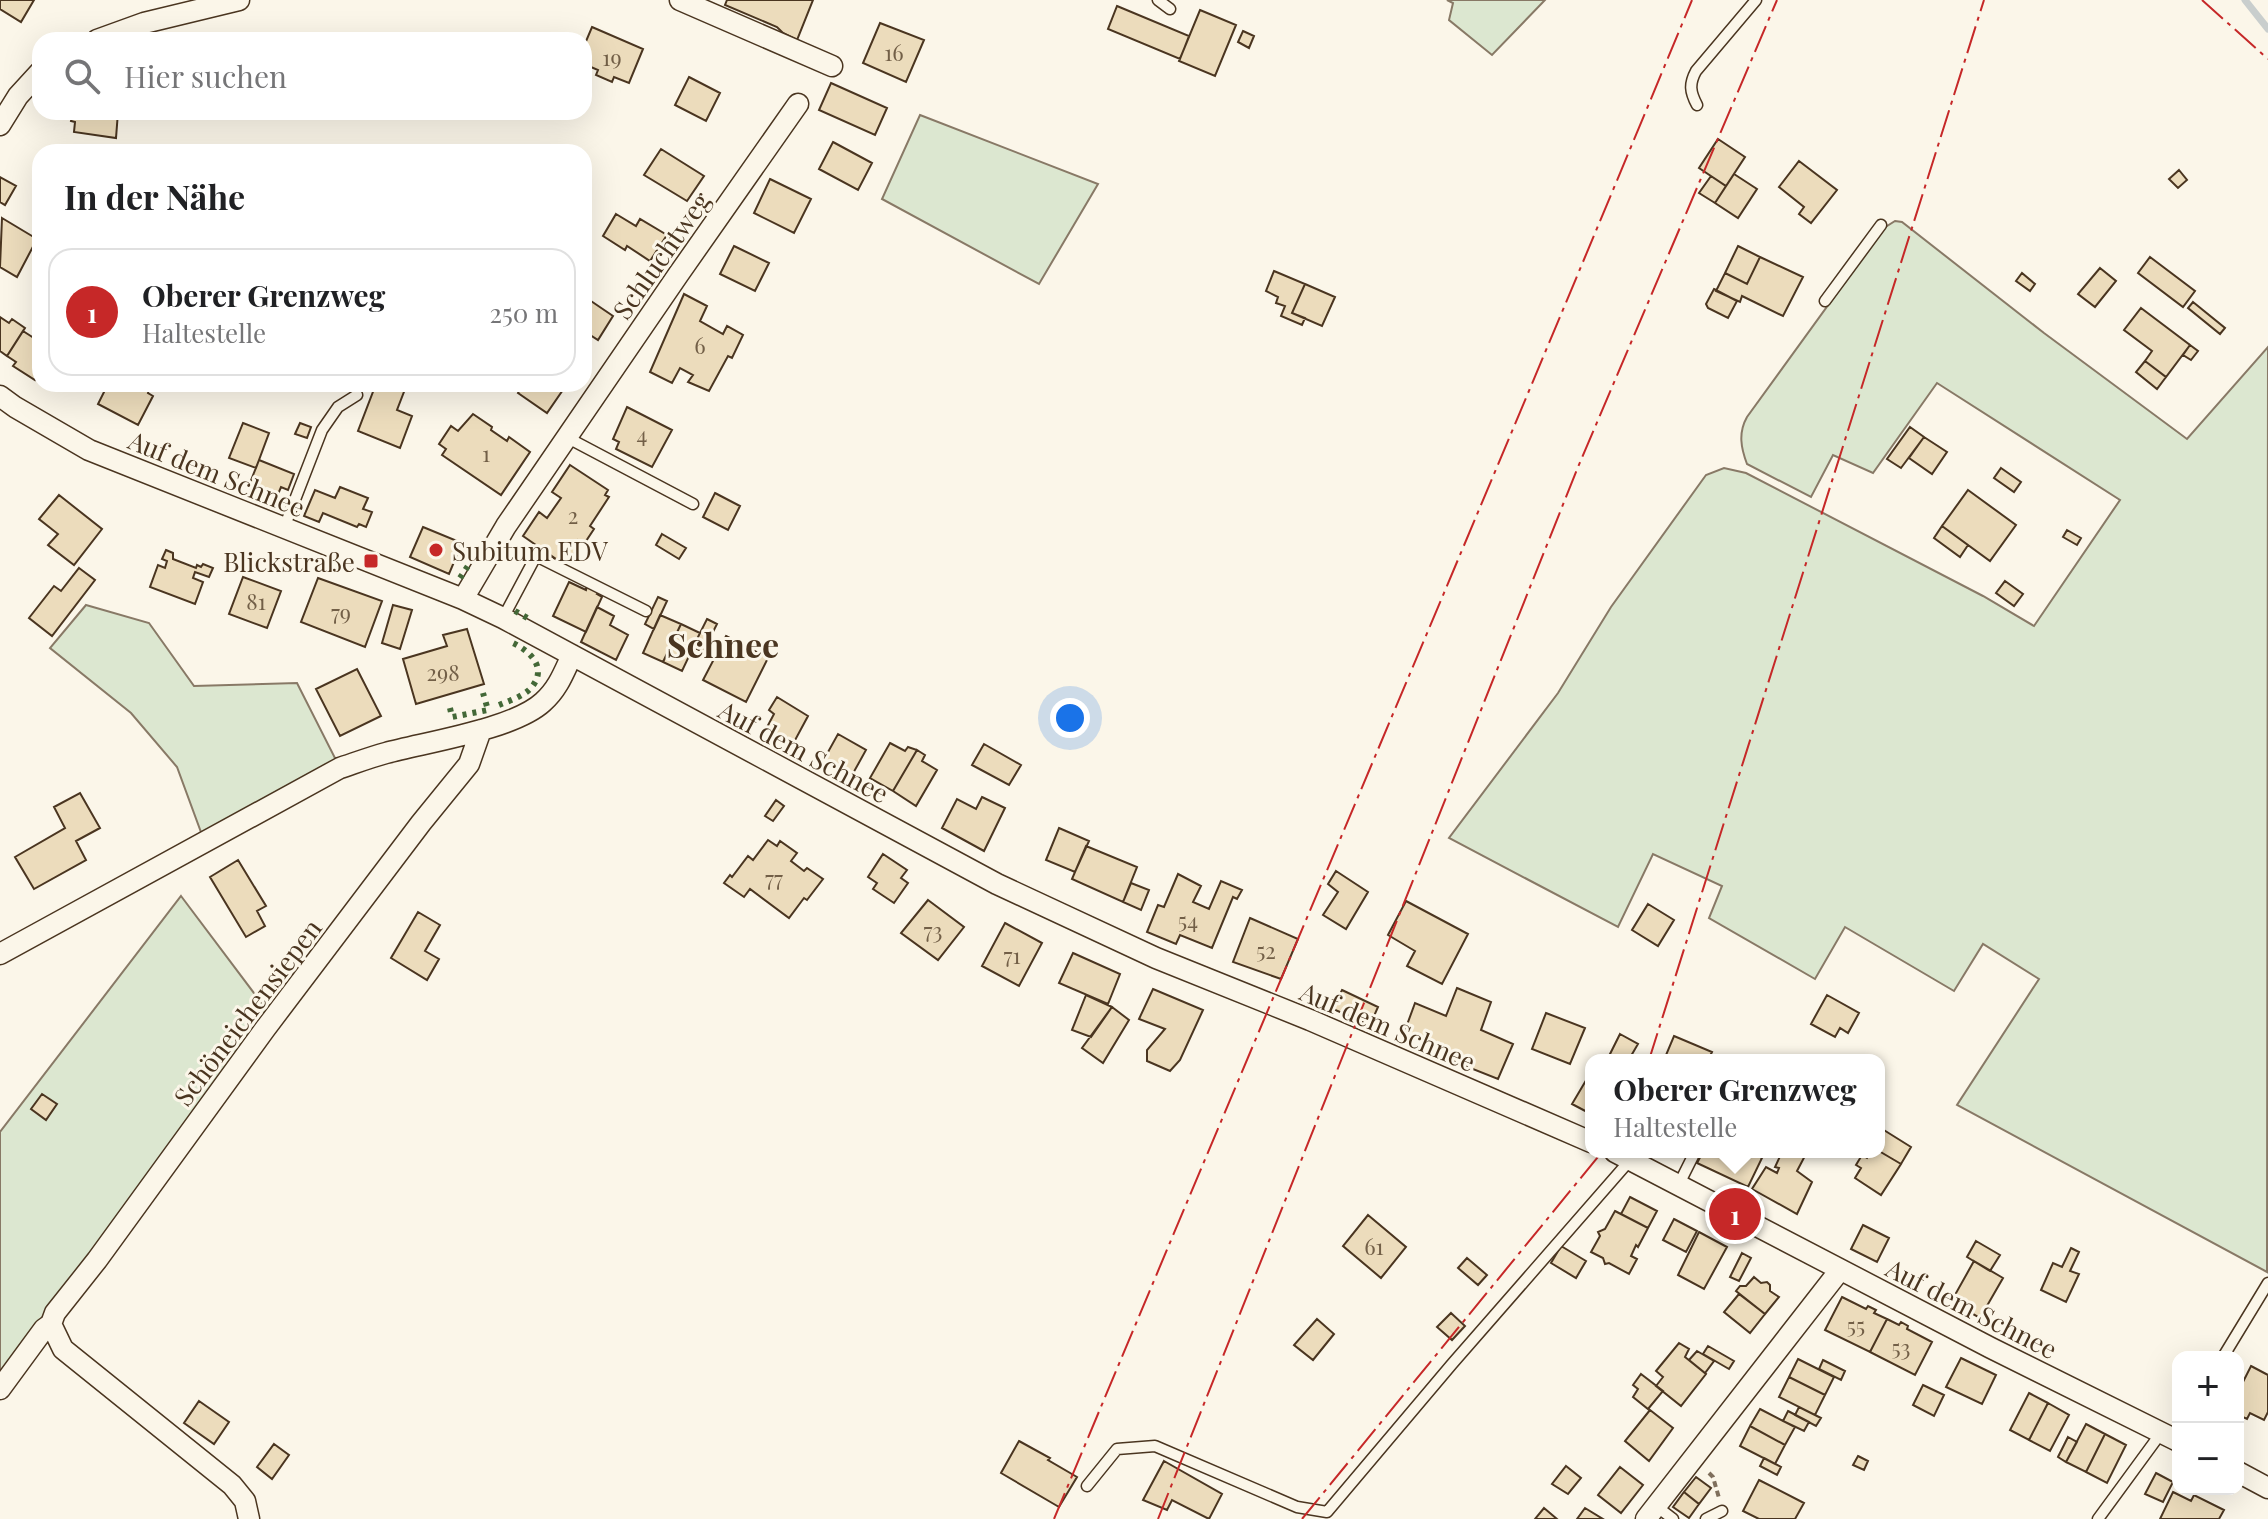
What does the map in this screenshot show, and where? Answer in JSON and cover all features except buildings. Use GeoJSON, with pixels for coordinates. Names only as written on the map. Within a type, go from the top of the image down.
{"type":"FeatureCollection","features":[{"type":"Feature","properties":{"kind":"street"},"geometry":{"type":"LineString","coordinates":[[119,32],[239,0]]}},
{"type":"Feature","properties":{"kind":"street"},"geometry":{"type":"LineString","coordinates":[[680,0],[832,66]]}},
{"type":"Feature","properties":{"kind":"street"},"geometry":{"type":"LineString","coordinates":[[0,125],[32,81]]}},
{"type":"Feature","properties":{"kind":"street","name":"Schluchtweg"},"geometry":{"type":"LineString","coordinates":[[463,599],[506,526],[798,104]]}},
{"type":"Feature","properties":{"kind":"street","name":"Auf dem Schnee"},"geometry":{"type":"LineString","coordinates":[[0,396],[89,450],[463,599],[503,618],[1034,902],[1156,958],[1310,1020],[1585,1139]]}},
{"type":"Feature","properties":{"kind":"street"},"geometry":{"type":"LineString","coordinates":[[0,954],[340,768],[481,730],[530,712],[556,688],[572,655]]}},
{"type":"Feature","properties":{"kind":"street","name":"Schöneichensiepen"},"geometry":{"type":"LineString","coordinates":[[0,1389],[44,1329],[51,1324],[55,1313],[265,1029],[469,764],[481,730]]}},
{"type":"Feature","properties":{"kind":"street","name":"Auf dem Schnee"},"geometry":{"type":"LineString","coordinates":[[1629,1158],[1840,1270],[2172,1436]]}},
{"type":"Feature","properties":{"kind":"street"},"geometry":{"type":"LineString","coordinates":[[1651,1513],[1840,1270]]}},
{"type":"Feature","properties":{"kind":"street"},"geometry":{"type":"LineString","coordinates":[[51,1324],[63,1349],[232,1485],[245,1501],[249,1519]]}},
{"type":"Feature","properties":{"kind":"street"},"geometry":{"type":"LineString","coordinates":[[2244,1475],[2268,1488]]}},
{"type":"Feature","properties":{"kind":"lane"},"geometry":{"type":"LineString","coordinates":[[1158,0],[1170,9]]}},
{"type":"Feature","properties":{"kind":"lane"},"geometry":{"type":"LineString","coordinates":[[1697,105],[1690,82],[1696,71],[1756,0]]}},
{"type":"Feature","properties":{"kind":"lane"},"geometry":{"type":"LineString","coordinates":[[1825,301],[1881,225]]}},
{"type":"Feature","properties":{"kind":"lane"},"geometry":{"type":"LineString","coordinates":[[284,528],[322,430],[338,407],[357,395]]}},
{"type":"Feature","properties":{"kind":"lane"},"geometry":{"type":"LineString","coordinates":[[568,438],[693,504]]}},
{"type":"Feature","properties":{"kind":"lane"},"geometry":{"type":"LineString","coordinates":[[503,618],[536,556],[646,611]]}},
{"type":"Feature","properties":{"kind":"lane"},"geometry":{"type":"LineString","coordinates":[[1087,1486],[1117,1449],[1155,1446],[1297,1507],[1327,1512],[1621,1158]]}},
{"type":"Feature","properties":{"kind":"lane"},"geometry":{"type":"LineString","coordinates":[[1679,1184],[1692,1158]]}},
{"type":"Feature","properties":{"kind":"lane"},"geometry":{"type":"LineString","coordinates":[[2227,1351],[2268,1283]]}},
{"type":"Feature","properties":{"kind":"lane"},"geometry":{"type":"LineString","coordinates":[[2098,1519],[2172,1436]]}},
{"type":"Feature","properties":{"kind":"lane"},"geometry":{"type":"LineString","coordinates":[[1706,1519],[1722,1511]]}},
{"type":"Feature","properties":{"kind":"lane"},"geometry":{"type":"LineString","coordinates":[[1651,1513],[1673,1519]]}},
{"type":"Feature","properties":{"kind":"path"},"geometry":{"type":"LineString","coordinates":[[1691,1460],[1713,1477],[1722,1511]]}},
{"type":"Feature","properties":{"kind":"green space"},"geometry":{"type":"Polygon","coordinates":[[[1447,0],[1545,0],[1492,55],[1449,20],[1453,3],[1447,0]]]}},
{"type":"Feature","properties":{"kind":"green space"},"geometry":{"type":"Polygon","coordinates":[[[920,115],[1098,184],[1039,284],[882,199],[920,115]]]}},
{"type":"Feature","properties":{"kind":"green space"},"geometry":{"type":"Polygon","coordinates":[[[1895,221],[1902,222],[2187,439],[2268,347],[2267,1272],[1957,1105],[2039,979],[1983,944],[1954,991],[1845,927],[1815,979],[1709,918],[1722,886],[1653,854],[1618,927],[1449,838],[1558,693],[1611,607],[1706,475],[1724,468],[1746,473],[1983,596],[2034,626],[2120,500],[1937,383],[1873,473],[1833,455],[1811,497],[1747,464],[1741,435],[1747,417],[1884,228],[1895,221]]]}},
{"type":"Feature","properties":{"kind":"green space"},"geometry":{"type":"Polygon","coordinates":[[[86,605],[149,623],[194,686],[297,683],[340,768],[205,843],[177,767],[131,713],[50,648],[86,605]]]}},
{"type":"Feature","properties":{"kind":"green space"},"geometry":{"type":"Polygon","coordinates":[[[181,896],[269,1013],[0,1374],[0,1132],[181,896]]]}},
{"type":"Feature","properties":{"kind":"waterway"},"geometry":{"type":"LineString","coordinates":[[2245,0],[2268,29]]}},
{"type":"Feature","properties":{"kind":"hedge"},"geometry":{"type":"LineString","coordinates":[[460,578],[479,549]]}},
{"type":"Feature","properties":{"kind":"hedge"},"geometry":{"type":"LineString","coordinates":[[515,611],[531,620]]}},
{"type":"Feature","properties":{"kind":"hedge"},"geometry":{"type":"LineString","coordinates":[[499,705],[529,690],[538,675],[536,662],[513,643]]}},
{"type":"Feature","properties":{"kind":"hedge"},"geometry":{"type":"LineString","coordinates":[[450,708],[452,717],[488,710],[483,693]]}},
{"type":"Feature","properties":{"kind":"power"},"geometry":{"type":"LineString","coordinates":[[1054,1519],[1692,0]]}},
{"type":"Feature","properties":{"kind":"power"},"geometry":{"type":"LineString","coordinates":[[1158,1519],[1578,467],[1777,0]]}},
{"type":"Feature","properties":{"kind":"power"},"geometry":{"type":"LineString","coordinates":[[1651,1054],[1984,0]]}},
{"type":"Feature","properties":{"kind":"power"},"geometry":{"type":"LineString","coordinates":[[2202,0],[2268,59]]}},
{"type":"Feature","properties":{"kind":"power"},"geometry":{"type":"LineString","coordinates":[[1302,1519],[1597,1158]]}},
{"type":"Feature","properties":{"kind":"place","name":"Subitum EDV"},"geometry":{"type":"Point","coordinates":[436,550]}},
{"type":"Feature","properties":{"kind":"place","name":"Blickstraße"},"geometry":{"type":"Point","coordinates":[371,561]}},
{"type":"Feature","properties":{"kind":"place","name":"Oberer Grenzweg"},"geometry":{"type":"Point","coordinates":[1735,1214]}},
{"type":"Feature","properties":{"kind":"district","name":"Schnee"},"geometry":{"type":"Point","coordinates":[723,644]}}]}
